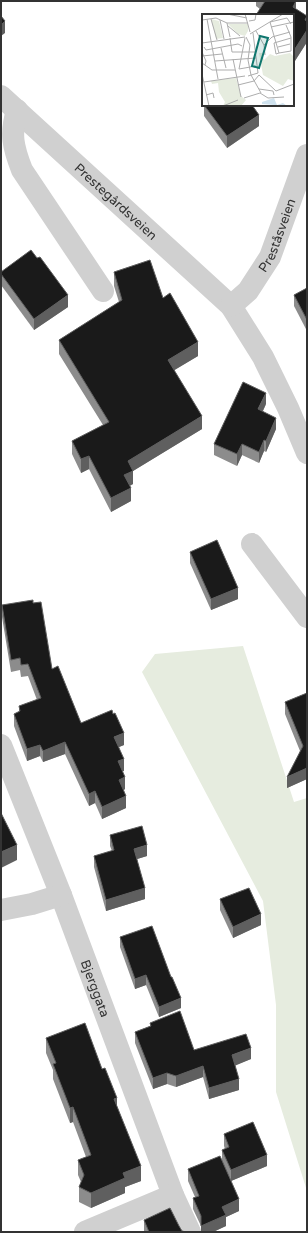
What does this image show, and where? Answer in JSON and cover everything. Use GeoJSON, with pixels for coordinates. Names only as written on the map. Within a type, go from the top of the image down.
{"type":"FeatureCollection","features":[{"type":"Feature","properties":{"kind":"street","name":"Prestegårdsveien"},"geometry":{"type":"LineString","coordinates":[[1,96],[231,306],[263,357],[288,408],[307,453]]}},
{"type":"Feature","properties":{"kind":"street"},"geometry":{"type":"LineString","coordinates":[[17,110],[12,128],[15,152],[22,170],[103,291]]}},
{"type":"Feature","properties":{"kind":"street","name":"Preståsveien"},"geometry":{"type":"LineString","coordinates":[[231,306],[248,291],[270,257],[307,156]]}},
{"type":"Feature","properties":{"kind":"street"},"geometry":{"type":"LineString","coordinates":[[252,544],[307,617]]}},
{"type":"Feature","properties":{"kind":"street","name":"Bjerggata"},"geometry":{"type":"LineString","coordinates":[[1,745],[61,895],[173,1195],[190,1232]]}},
{"type":"Feature","properties":{"kind":"street"},"geometry":{"type":"LineString","coordinates":[[1,910],[32,904],[61,895]]}},
{"type":"Feature","properties":{"kind":"street"},"geometry":{"type":"LineString","coordinates":[[85,1232],[130,1223],[173,1195]]}},
{"type":"Feature","properties":{"kind":"shaded area"},"geometry":{"type":"Polygon","coordinates":[[[243,646],[294,802],[307,798],[307,1191],[276,1092],[276,1005],[263,901],[142,672],[155,654],[243,646]]]}},
{"type":"Feature","properties":{"kind":"building"},"geometry":{"type":"Polygon","coordinates":[[[265,1],[296,1],[293,7],[307,16],[305,20],[307,21],[307,30],[294,50],[294,14],[257,14],[265,1]]]}},
{"type":"Feature","properties":{"kind":"building"},"geometry":{"type":"Polygon","coordinates":[[[1,16],[5,21],[1,25],[1,16]]]}},
{"type":"Feature","properties":{"kind":"building"},"geometry":{"type":"Polygon","coordinates":[[[205,106],[253,106],[259,115],[227,136],[205,106]]]}},
{"type":"Feature","properties":{"kind":"building"},"geometry":{"type":"Polygon","coordinates":[[[31,250],[37,258],[40,257],[68,295],[34,319],[1,274],[1,272],[31,250]]]}},
{"type":"Feature","properties":{"kind":"building"},"geometry":{"type":"Polygon","coordinates":[[[150,260],[163,298],[170,293],[198,342],[168,360],[202,416],[128,461],[133,471],[124,475],[131,488],[111,498],[89,456],[81,459],[72,441],[109,422],[59,340],[122,300],[114,272],[150,260]]]}},
{"type":"Feature","properties":{"kind":"building"},"geometry":{"type":"Polygon","coordinates":[[[307,288],[307,320],[294,295],[307,288]]]}},
{"type":"Feature","properties":{"kind":"building"},"geometry":{"type":"Polygon","coordinates":[[[243,382],[266,393],[258,409],[276,418],[266,441],[264,440],[259,452],[242,444],[237,454],[214,444],[243,382]]]}},
{"type":"Feature","properties":{"kind":"building"},"geometry":{"type":"Polygon","coordinates":[[[217,540],[238,588],[211,599],[190,552],[217,540]]]}},
{"type":"Feature","properties":{"kind":"building"},"geometry":{"type":"Polygon","coordinates":[[[33,600],[33,603],[41,602],[52,669],[58,666],[81,723],[112,710],[113,714],[115,713],[124,733],[114,737],[124,759],[118,761],[125,777],[119,780],[126,796],[102,807],[95,791],[89,794],[65,742],[43,751],[40,745],[27,749],[14,714],[20,711],[19,706],[41,698],[28,664],[21,665],[20,658],[11,660],[2,605],[33,600]]]}},
{"type":"Feature","properties":{"kind":"building"},"geometry":{"type":"Polygon","coordinates":[[[307,693],[307,768],[287,777],[303,746],[285,702],[307,693]]]}},
{"type":"Feature","properties":{"kind":"building"},"geometry":{"type":"Polygon","coordinates":[[[1,813],[17,845],[1,852],[1,813]]]}},
{"type":"Feature","properties":{"kind":"building"},"geometry":{"type":"Polygon","coordinates":[[[142,826],[147,845],[134,849],[145,888],[106,900],[94,856],[114,850],[110,835],[142,826]]]}},
{"type":"Feature","properties":{"kind":"building"},"geometry":{"type":"Polygon","coordinates":[[[249,888],[261,914],[233,927],[220,899],[249,888]]]}},
{"type":"Feature","properties":{"kind":"building"},"geometry":{"type":"Polygon","coordinates":[[[152,926],[171,977],[181,998],[159,1007],[146,975],[135,979],[120,937],[152,926]]]}},
{"type":"Feature","properties":{"kind":"building"},"geometry":{"type":"Polygon","coordinates":[[[180,1011],[194,1050],[246,1034],[251,1048],[232,1055],[239,1079],[209,1088],[203,1066],[176,1076],[167,1073],[153,1078],[135,1032],[151,1026],[150,1023],[180,1011]]]}},
{"type":"Feature","properties":{"kind":"building"},"geometry":{"type":"Polygon","coordinates":[[[85,1023],[102,1069],[105,1068],[117,1098],[114,1099],[141,1166],[123,1173],[125,1178],[91,1193],[79,1187],[84,1175],[78,1160],[91,1155],[73,1107],[70,1108],[53,1064],[56,1063],[46,1038],[85,1023]]]}},
{"type":"Feature","properties":{"kind":"building"},"geometry":{"type":"Polygon","coordinates":[[[253,1122],[267,1155],[231,1170],[222,1150],[229,1147],[224,1134],[253,1122]]]}},
{"type":"Feature","properties":{"kind":"building"},"geometry":{"type":"Polygon","coordinates":[[[220,1156],[239,1199],[222,1207],[226,1215],[201,1226],[201,1216],[193,1198],[199,1196],[188,1169],[220,1156]]]}},
{"type":"Feature","properties":{"kind":"building"},"geometry":{"type":"Polygon","coordinates":[[[170,1208],[182,1231],[186,1232],[149,1232],[144,1220],[170,1208]]]}}]}
